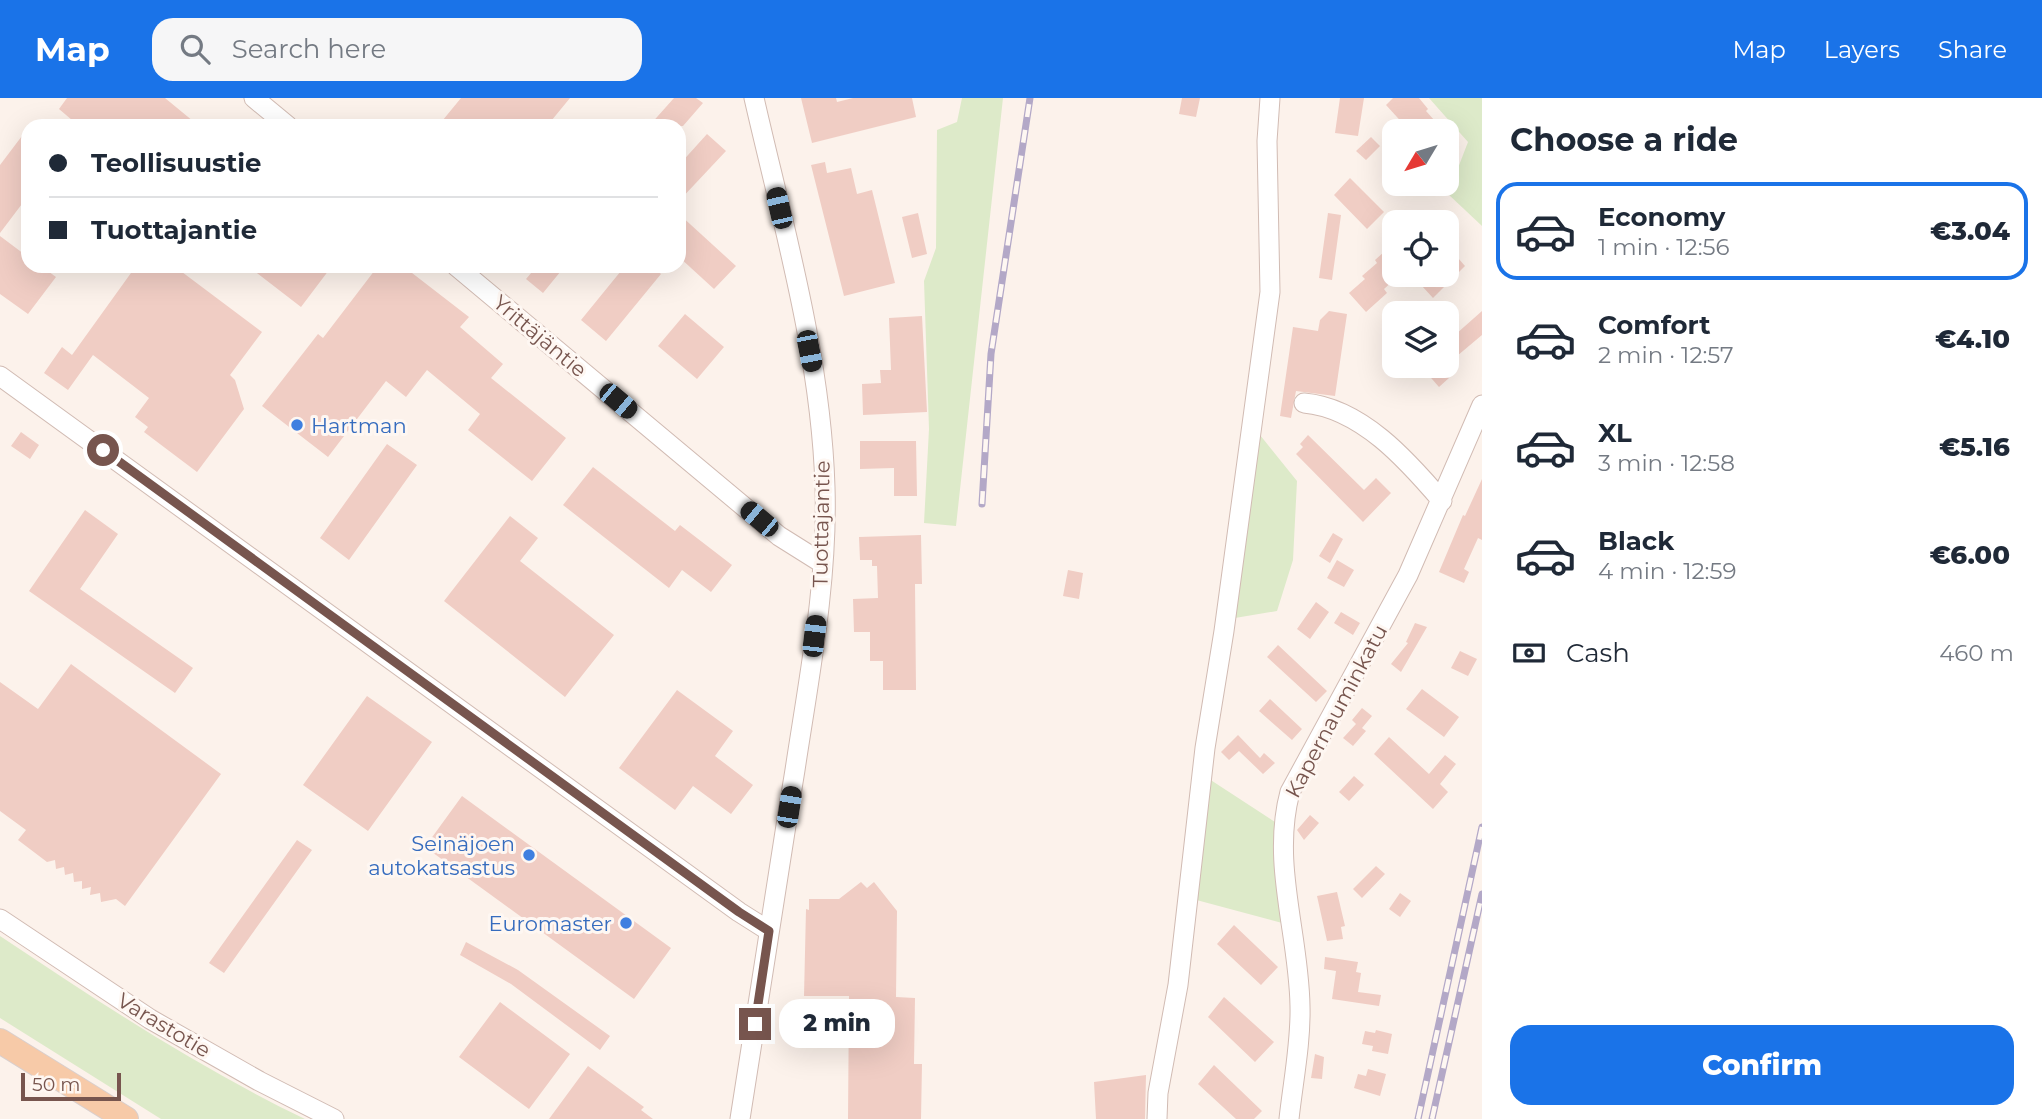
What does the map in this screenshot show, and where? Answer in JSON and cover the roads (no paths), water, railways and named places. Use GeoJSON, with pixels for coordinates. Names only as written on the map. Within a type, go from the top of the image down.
{"type":"FeatureCollection","features":[{"type":"Feature","properties":{"kind":"main road"},"geometry":{"type":"LineString","coordinates":[[0,1041],[126,1119]]}},
{"type":"Feature","properties":{"kind":"street"},"geometry":{"type":"LineString","coordinates":[[254,98],[280,119]]}},
{"type":"Feature","properties":{"kind":"street","name":"Tuottajantie"},"geometry":{"type":"LineString","coordinates":[[740,1119],[801,733],[822,563],[825,488],[818,398],[754,98]]}},
{"type":"Feature","properties":{"kind":"street"},"geometry":{"type":"LineString","coordinates":[[1157,1119],[1158,1093],[1178,985],[1203,760],[1270,292],[1267,141],[1270,98]]}},
{"type":"Feature","properties":{"kind":"street","name":"Yrittäjäntie"},"geometry":{"type":"LineString","coordinates":[[464,273],[779,536],[822,563]]}},
{"type":"Feature","properties":{"kind":"street"},"geometry":{"type":"LineString","coordinates":[[0,376],[739,912],[769,931]]}},
{"type":"Feature","properties":{"kind":"street"},"geometry":{"type":"LineString","coordinates":[[1304,403],[1325,405],[1350,416],[1402,460],[1442,501]]}},
{"type":"Feature","properties":{"kind":"street","name":"Kapernauminkatu"},"geometry":{"type":"LineString","coordinates":[[1289,1119],[1300,1008],[1282,850],[1283,819],[1290,792],[1408,575],[1482,405]]}},
{"type":"Feature","properties":{"kind":"street","name":"Varastotie"},"geometry":{"type":"LineString","coordinates":[[0,919],[150,1019],[259,1081],[334,1119]]}},
{"type":"Feature","properties":{"kind":"railway"},"geometry":{"type":"LineString","coordinates":[[982,504],[991,354],[1030,98]]}},
{"type":"Feature","properties":{"kind":"railway"},"geometry":{"type":"LineString","coordinates":[[1418,1119],[1482,827]]}},
{"type":"Feature","properties":{"kind":"railway"},"geometry":{"type":"LineString","coordinates":[[1432,1119],[1482,894]]}},
{"type":"Feature","properties":{"kind":"place","name":"Hartman"},"geometry":{"type":"Point","coordinates":[297,425]}},
{"type":"Feature","properties":{"kind":"place","name":"Seinäjoen autokatsastus"},"geometry":{"type":"Point","coordinates":[529,855]}},
{"type":"Feature","properties":{"kind":"place","name":"Euromaster"},"geometry":{"type":"Point","coordinates":[626,923]}}]}
